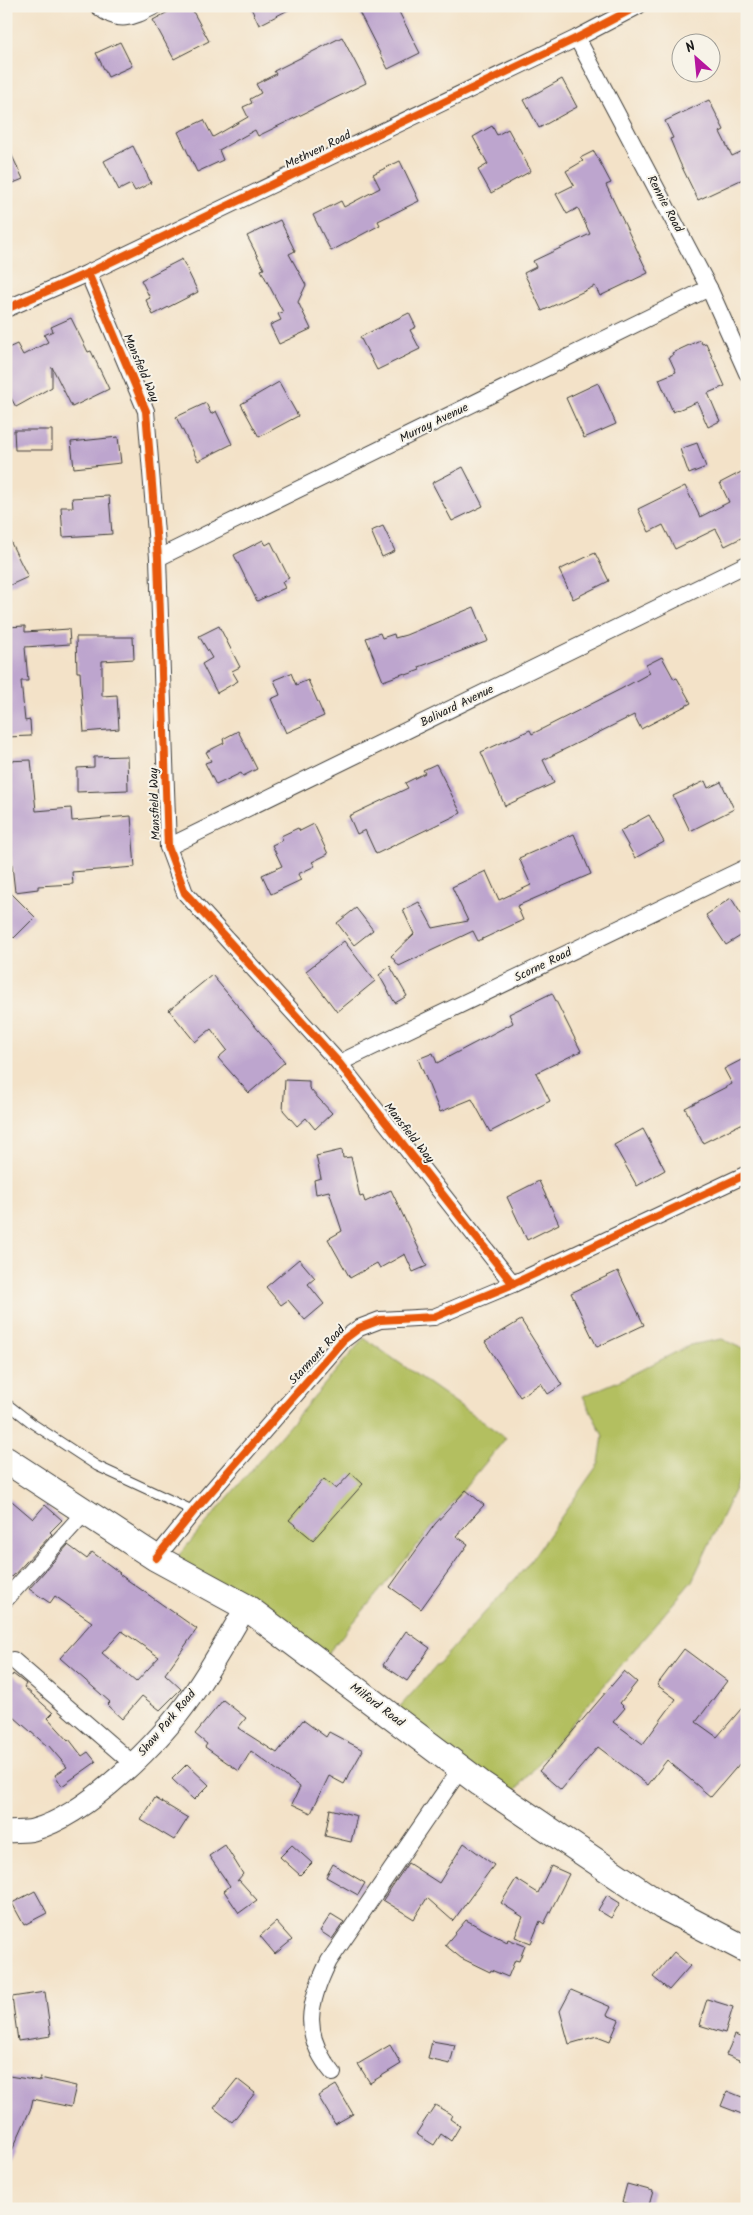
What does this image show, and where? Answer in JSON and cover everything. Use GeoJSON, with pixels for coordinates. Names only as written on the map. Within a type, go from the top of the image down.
{"type":"FeatureCollection","features":[{"type":"Feature","properties":{"kind":"main road","name":"Milford Road"},"geometry":{"type":"LineString","coordinates":[[6,1460],[156,1558],[246,1607],[461,1768],[662,1906],[747,1950]]}},
{"type":"Feature","properties":{"kind":"street"},"geometry":{"type":"LineString","coordinates":[[98,6],[108,14],[120,18],[132,17],[155,6]]}},
{"type":"Feature","properties":{"kind":"street","name":"Methven Road"},"geometry":{"type":"LineString","coordinates":[[6,309],[88,273],[577,38],[638,6]]}},
{"type":"Feature","properties":{"kind":"street","name":"Rennie Road"},"geometry":{"type":"LineString","coordinates":[[577,38],[709,288],[747,373]]}},
{"type":"Feature","properties":{"kind":"street","name":"Mansfield Way"},"geometry":{"type":"LineString","coordinates":[[88,273],[146,411],[158,558],[168,847],[185,893],[339,1063],[513,1284]]}},
{"type":"Feature","properties":{"kind":"street","name":"Murray Avenue"},"geometry":{"type":"LineString","coordinates":[[158,558],[709,288]]}},
{"type":"Feature","properties":{"kind":"street","name":"Balivard Avenue"},"geometry":{"type":"LineString","coordinates":[[168,847],[747,564]]}},
{"type":"Feature","properties":{"kind":"street","name":"Scorne Road"},"geometry":{"type":"LineString","coordinates":[[339,1063],[747,868]]}},
{"type":"Feature","properties":{"kind":"street","name":"Starmont Road"},"geometry":{"type":"LineString","coordinates":[[156,1558],[194,1511],[343,1340],[359,1328],[380,1320],[434,1317],[513,1284],[747,1174]]}},
{"type":"Feature","properties":{"kind":"street"},"geometry":{"type":"LineString","coordinates":[[6,1599],[85,1512]]}},
{"type":"Feature","properties":{"kind":"street","name":"Shaw Park Road"},"geometry":{"type":"LineString","coordinates":[[6,1832],[32,1830],[60,1818],[80,1806],[147,1750],[193,1695],[246,1607]]}},
{"type":"Feature","properties":{"kind":"street"},"geometry":{"type":"LineString","coordinates":[[13,1660],[132,1763]]}},
{"type":"Feature","properties":{"kind":"street"},"geometry":{"type":"LineString","coordinates":[[333,2073],[324,2062],[313,2042],[310,2026],[318,1982],[329,1961],[461,1768]]}},
{"type":"Feature","properties":{"kind":"lane"},"geometry":{"type":"LineString","coordinates":[[6,1403],[33,1424],[97,1466],[194,1511]]}},
{"type":"Feature","properties":{"kind":"green space"},"geometry":{"type":"Polygon","coordinates":[[[364,1338],[506,1438],[319,1664],[173,1562],[364,1338]]]}},
{"type":"Feature","properties":{"kind":"green space"},"geometry":{"type":"Polygon","coordinates":[[[722,1339],[747,1351],[747,1463],[692,1581],[512,1795],[395,1712],[526,1567],[599,1463],[603,1436],[583,1396],[623,1379],[690,1345],[722,1339]]]}},
{"type":"Feature","properties":{"kind":"building"},"geometry":{"type":"Polygon","coordinates":[[[179,6],[190,6],[209,41],[174,59],[153,20],[179,6]]]}},
{"type":"Feature","properties":{"kind":"building"},"geometry":{"type":"Polygon","coordinates":[[[250,6],[296,6],[259,25],[250,6]]]}},
{"type":"Feature","properties":{"kind":"building"},"geometry":{"type":"Polygon","coordinates":[[[356,6],[396,6],[420,53],[388,69],[356,6]]]}},
{"type":"Feature","properties":{"kind":"building"},"geometry":{"type":"Polygon","coordinates":[[[342,37],[366,83],[258,136],[255,130],[219,150],[223,160],[197,172],[178,132],[204,120],[213,137],[248,117],[243,107],[252,103],[250,99],[261,93],[256,84],[276,74],[274,71],[342,37]]]}},
{"type":"Feature","properties":{"kind":"building"},"geometry":{"type":"Polygon","coordinates":[[[120,42],[132,66],[108,77],[96,53],[120,42]]]}},
{"type":"Feature","properties":{"kind":"building"},"geometry":{"type":"Polygon","coordinates":[[[562,79],[577,107],[539,128],[524,100],[562,79]]]}},
{"type":"Feature","properties":{"kind":"building"},"geometry":{"type":"Polygon","coordinates":[[[709,100],[724,130],[720,132],[732,156],[747,149],[747,177],[698,200],[680,163],[670,139],[673,138],[665,121],[709,100]]]}},
{"type":"Feature","properties":{"kind":"building"},"geometry":{"type":"Polygon","coordinates":[[[492,126],[497,135],[508,129],[531,171],[491,193],[478,170],[488,164],[473,137],[492,126]]]}},
{"type":"Feature","properties":{"kind":"building"},"geometry":{"type":"Polygon","coordinates":[[[6,143],[23,179],[6,186],[6,143]]]}},
{"type":"Feature","properties":{"kind":"building"},"geometry":{"type":"Polygon","coordinates":[[[133,146],[151,183],[135,191],[131,184],[119,190],[104,161],[133,146]]]}},
{"type":"Feature","properties":{"kind":"building"},"geometry":{"type":"Polygon","coordinates":[[[594,151],[611,183],[606,185],[648,273],[600,296],[595,286],[542,311],[524,273],[536,267],[533,261],[590,234],[578,208],[567,214],[556,194],[574,185],[566,171],[583,161],[580,158],[594,151]]]}},
{"type":"Feature","properties":{"kind":"building"},"geometry":{"type":"Polygon","coordinates":[[[400,161],[419,201],[378,221],[380,225],[331,251],[313,215],[341,201],[344,207],[380,188],[373,174],[400,161]]]}},
{"type":"Feature","properties":{"kind":"building"},"geometry":{"type":"Polygon","coordinates":[[[280,220],[295,251],[289,254],[306,285],[298,302],[311,329],[279,344],[270,325],[281,320],[278,314],[283,312],[261,270],[264,269],[247,236],[280,220]]]}},
{"type":"Feature","properties":{"kind":"building"},"geometry":{"type":"Polygon","coordinates":[[[182,259],[198,292],[153,315],[146,300],[150,298],[141,280],[182,259]]]}},
{"type":"Feature","properties":{"kind":"building"},"geometry":{"type":"Polygon","coordinates":[[[409,313],[416,327],[410,330],[420,349],[377,370],[360,337],[409,313]]]}},
{"type":"Feature","properties":{"kind":"building"},"geometry":{"type":"Polygon","coordinates":[[[71,318],[88,352],[91,351],[109,389],[72,407],[52,367],[52,387],[16,407],[6,389],[6,349],[17,344],[23,355],[48,342],[44,335],[53,331],[51,327],[71,318]]]}},
{"type":"Feature","properties":{"kind":"building"},"geometry":{"type":"Polygon","coordinates":[[[700,340],[702,344],[706,343],[725,386],[708,393],[720,421],[708,427],[697,402],[673,412],[659,379],[676,372],[669,357],[673,355],[672,353],[700,340]]]}},
{"type":"Feature","properties":{"kind":"building"},"geometry":{"type":"Polygon","coordinates":[[[279,382],[298,416],[259,437],[241,404],[279,382]]]}},
{"type":"Feature","properties":{"kind":"building"},"geometry":{"type":"Polygon","coordinates":[[[598,383],[616,424],[584,438],[566,398],[598,383]]]}},
{"type":"Feature","properties":{"kind":"building"},"geometry":{"type":"Polygon","coordinates":[[[206,403],[211,414],[216,411],[232,444],[198,461],[176,417],[206,403]]]}},
{"type":"Feature","properties":{"kind":"building"},"geometry":{"type":"Polygon","coordinates":[[[14,430],[52,430],[52,450],[15,450],[14,430]]]}},
{"type":"Feature","properties":{"kind":"building"},"geometry":{"type":"Polygon","coordinates":[[[118,437],[121,463],[74,468],[71,442],[118,437]]]}},
{"type":"Feature","properties":{"kind":"building"},"geometry":{"type":"Polygon","coordinates":[[[697,443],[706,467],[689,474],[680,449],[697,443]]]}},
{"type":"Feature","properties":{"kind":"building"},"geometry":{"type":"Polygon","coordinates":[[[463,467],[483,506],[452,521],[432,483],[463,467]]]}},
{"type":"Feature","properties":{"kind":"building"},"geometry":{"type":"Polygon","coordinates":[[[747,469],[747,535],[725,546],[716,529],[675,549],[663,525],[649,532],[638,509],[685,486],[700,517],[729,502],[720,483],[747,469]]]}},
{"type":"Feature","properties":{"kind":"building"},"geometry":{"type":"Polygon","coordinates":[[[109,496],[112,534],[63,537],[61,507],[73,507],[72,498],[109,496]]]}},
{"type":"Feature","properties":{"kind":"building"},"geometry":{"type":"Polygon","coordinates":[[[383,526],[395,551],[382,557],[371,531],[383,526]]]}},
{"type":"Feature","properties":{"kind":"building"},"geometry":{"type":"Polygon","coordinates":[[[6,533],[28,577],[6,587],[6,533]]]}},
{"type":"Feature","properties":{"kind":"building"},"geometry":{"type":"Polygon","coordinates":[[[263,540],[266,545],[271,542],[289,578],[282,582],[285,588],[257,601],[234,555],[263,540]]]}},
{"type":"Feature","properties":{"kind":"building"},"geometry":{"type":"Polygon","coordinates":[[[595,553],[609,581],[573,599],[559,570],[595,553]]]}},
{"type":"Feature","properties":{"kind":"building"},"geometry":{"type":"Polygon","coordinates":[[[474,607],[488,641],[419,667],[420,670],[383,681],[366,638],[380,633],[382,638],[394,634],[395,638],[406,635],[474,607]]]}},
{"type":"Feature","properties":{"kind":"building"},"geometry":{"type":"Polygon","coordinates":[[[25,626],[25,632],[69,629],[70,644],[25,647],[28,681],[21,681],[25,721],[30,720],[31,736],[6,737],[6,627],[25,626]]]}},
{"type":"Feature","properties":{"kind":"building"},"geometry":{"type":"Polygon","coordinates":[[[219,626],[240,667],[232,671],[238,681],[217,693],[202,664],[212,658],[199,636],[219,626]]]}},
{"type":"Feature","properties":{"kind":"building"},"geometry":{"type":"Polygon","coordinates":[[[76,637],[133,637],[134,659],[102,661],[102,696],[117,695],[119,729],[84,732],[80,672],[77,672],[76,637]]]}},
{"type":"Feature","properties":{"kind":"building"},"geometry":{"type":"Polygon","coordinates":[[[662,657],[674,679],[677,678],[691,703],[641,729],[634,715],[543,760],[554,783],[505,806],[481,752],[530,730],[532,734],[621,689],[650,673],[646,665],[662,657]]]}},
{"type":"Feature","properties":{"kind":"building"},"geometry":{"type":"Polygon","coordinates":[[[291,673],[296,685],[308,680],[324,716],[286,733],[271,699],[280,695],[274,680],[291,673]]]}},
{"type":"Feature","properties":{"kind":"building"},"geometry":{"type":"Polygon","coordinates":[[[238,731],[257,769],[243,776],[241,773],[216,785],[205,763],[211,761],[206,752],[224,743],[223,739],[238,731]]]}},
{"type":"Feature","properties":{"kind":"building"},"geometry":{"type":"Polygon","coordinates":[[[127,756],[128,790],[77,792],[77,768],[94,767],[94,757],[127,756]]]}},
{"type":"Feature","properties":{"kind":"building"},"geometry":{"type":"Polygon","coordinates":[[[31,760],[36,811],[71,808],[72,821],[131,816],[135,867],[72,872],[73,884],[38,886],[38,889],[15,892],[11,856],[9,856],[8,834],[6,835],[6,761],[31,760]]]}},
{"type":"Feature","properties":{"kind":"building"},"geometry":{"type":"Polygon","coordinates":[[[436,764],[461,813],[376,854],[365,830],[357,834],[349,816],[408,788],[405,783],[425,773],[423,770],[436,764]]]}},
{"type":"Feature","properties":{"kind":"building"},"geometry":{"type":"Polygon","coordinates":[[[705,781],[708,788],[721,782],[734,809],[690,831],[673,796],[705,781]]]}},
{"type":"Feature","properties":{"kind":"building"},"geometry":{"type":"Polygon","coordinates":[[[649,815],[664,842],[635,858],[620,831],[649,815]]]}},
{"type":"Feature","properties":{"kind":"building"},"geometry":{"type":"Polygon","coordinates":[[[314,824],[328,854],[312,862],[315,866],[298,874],[301,880],[271,894],[262,875],[282,866],[272,845],[283,840],[281,836],[298,828],[300,831],[314,824]]]}},
{"type":"Feature","properties":{"kind":"building"},"geometry":{"type":"Polygon","coordinates":[[[574,834],[591,874],[517,906],[523,920],[478,941],[473,931],[399,966],[391,956],[414,934],[403,910],[419,902],[433,928],[468,921],[452,887],[486,871],[499,900],[531,885],[519,858],[574,834]]]}},
{"type":"Feature","properties":{"kind":"building"},"geometry":{"type":"Polygon","coordinates":[[[6,888],[35,917],[14,938],[6,930],[6,888]]]}},
{"type":"Feature","properties":{"kind":"building"},"geometry":{"type":"Polygon","coordinates":[[[731,898],[747,923],[747,932],[726,945],[706,915],[731,898]]]}},
{"type":"Feature","properties":{"kind":"building"},"geometry":{"type":"Polygon","coordinates":[[[356,908],[373,930],[354,945],[337,923],[356,908]]]}},
{"type":"Feature","properties":{"kind":"building"},"geometry":{"type":"Polygon","coordinates":[[[344,941],[375,981],[337,1012],[306,971],[344,941]]]}},
{"type":"Feature","properties":{"kind":"building"},"geometry":{"type":"Polygon","coordinates":[[[390,966],[407,996],[395,1003],[379,975],[390,966]]]}},
{"type":"Feature","properties":{"kind":"building"},"geometry":{"type":"Polygon","coordinates":[[[212,975],[285,1062],[249,1093],[218,1058],[227,1050],[211,1029],[195,1042],[169,1010],[212,975]]]}},
{"type":"Feature","properties":{"kind":"building"},"geometry":{"type":"Polygon","coordinates":[[[552,993],[581,1051],[536,1073],[550,1101],[490,1132],[472,1099],[440,1112],[418,1059],[433,1053],[437,1063],[513,1023],[509,1014],[552,993]]]}},
{"type":"Feature","properties":{"kind":"building"},"geometry":{"type":"Polygon","coordinates":[[[747,1057],[747,1121],[703,1143],[685,1108],[732,1084],[724,1069],[747,1057]]]}},
{"type":"Feature","properties":{"kind":"building"},"geometry":{"type":"Polygon","coordinates":[[[285,1080],[309,1081],[309,1088],[332,1113],[315,1129],[306,1118],[297,1126],[283,1110],[285,1080]]]}},
{"type":"Feature","properties":{"kind":"building"},"geometry":{"type":"Polygon","coordinates":[[[643,1129],[665,1170],[637,1186],[614,1145],[643,1129]]]}},
{"type":"Feature","properties":{"kind":"building"},"geometry":{"type":"Polygon","coordinates":[[[342,1150],[343,1158],[351,1157],[360,1197],[363,1196],[365,1202],[391,1190],[427,1266],[413,1272],[405,1254],[380,1268],[377,1263],[350,1278],[328,1239],[342,1231],[329,1191],[316,1194],[314,1180],[321,1178],[316,1156],[342,1150]]]}},
{"type":"Feature","properties":{"kind":"building"},"geometry":{"type":"Polygon","coordinates":[[[539,1181],[559,1224],[527,1240],[507,1197],[539,1181]]]}},
{"type":"Feature","properties":{"kind":"building"},"geometry":{"type":"Polygon","coordinates":[[[299,1259],[315,1278],[308,1284],[324,1304],[305,1320],[288,1300],[281,1305],[266,1287],[299,1259]]]}},
{"type":"Feature","properties":{"kind":"building"},"geometry":{"type":"Polygon","coordinates":[[[618,1271],[644,1325],[597,1347],[571,1293],[618,1271]]]}},
{"type":"Feature","properties":{"kind":"building"},"geometry":{"type":"Polygon","coordinates":[[[521,1320],[562,1385],[548,1394],[541,1383],[520,1397],[485,1342],[521,1320]]]}},
{"type":"Feature","properties":{"kind":"building"},"geometry":{"type":"Polygon","coordinates":[[[351,1473],[363,1484],[313,1540],[289,1520],[324,1479],[336,1489],[351,1473]]]}},
{"type":"Feature","properties":{"kind":"building"},"geometry":{"type":"Polygon","coordinates":[[[466,1490],[484,1505],[456,1536],[468,1544],[421,1609],[390,1587],[435,1524],[466,1490]]]}},
{"type":"Feature","properties":{"kind":"building"},"geometry":{"type":"Polygon","coordinates":[[[6,1496],[33,1519],[45,1505],[62,1520],[50,1532],[52,1534],[12,1577],[6,1573],[6,1496]]]}},
{"type":"Feature","properties":{"kind":"building"},"geometry":{"type":"Polygon","coordinates":[[[68,1545],[87,1559],[92,1552],[119,1574],[197,1629],[165,1674],[181,1689],[160,1710],[142,1696],[122,1719],[107,1705],[110,1702],[60,1658],[92,1622],[55,1596],[50,1603],[29,1589],[68,1545]],[[122,1631],[102,1653],[136,1682],[159,1657],[122,1631]]]}},
{"type":"Feature","properties":{"kind":"building"},"geometry":{"type":"Polygon","coordinates":[[[406,1631],[430,1648],[407,1681],[383,1665],[406,1631]]]}},
{"type":"Feature","properties":{"kind":"building"},"geometry":{"type":"Polygon","coordinates":[[[684,1649],[727,1681],[696,1722],[717,1737],[747,1702],[747,1755],[711,1797],[667,1760],[648,1785],[598,1747],[561,1790],[539,1771],[624,1671],[637,1682],[620,1703],[625,1708],[613,1722],[643,1744],[676,1699],[657,1685],[684,1649]]]}},
{"type":"Feature","properties":{"kind":"building"},"geometry":{"type":"Polygon","coordinates":[[[6,1672],[12,1676],[13,1674],[26,1684],[24,1687],[53,1713],[48,1718],[69,1739],[82,1756],[88,1752],[96,1762],[62,1786],[55,1775],[67,1767],[48,1745],[6,1710],[6,1672]]]}},
{"type":"Feature","properties":{"kind":"building"},"geometry":{"type":"Polygon","coordinates":[[[223,1700],[246,1718],[238,1728],[277,1753],[303,1720],[326,1737],[329,1732],[363,1750],[344,1784],[329,1776],[311,1813],[292,1804],[300,1787],[251,1751],[239,1771],[205,1747],[207,1744],[195,1734],[223,1700]]]}},
{"type":"Feature","properties":{"kind":"building"},"geometry":{"type":"Polygon","coordinates":[[[187,1764],[209,1785],[194,1800],[172,1779],[187,1764]]]}},
{"type":"Feature","properties":{"kind":"building"},"geometry":{"type":"Polygon","coordinates":[[[155,1798],[188,1818],[174,1840],[141,1820],[155,1798]]]}},
{"type":"Feature","properties":{"kind":"building"},"geometry":{"type":"Polygon","coordinates":[[[330,1809],[357,1816],[351,1842],[325,1836],[330,1809]]]}},
{"type":"Feature","properties":{"kind":"building"},"geometry":{"type":"Polygon","coordinates":[[[464,1843],[494,1865],[453,1921],[427,1898],[414,1919],[383,1900],[408,1863],[439,1883],[464,1843]]]}},
{"type":"Feature","properties":{"kind":"building"},"geometry":{"type":"Polygon","coordinates":[[[225,1845],[243,1874],[237,1881],[239,1880],[257,1900],[239,1913],[224,1891],[230,1886],[209,1856],[225,1845]]]}},
{"type":"Feature","properties":{"kind":"building"},"geometry":{"type":"Polygon","coordinates":[[[292,1845],[312,1863],[300,1875],[280,1857],[292,1845]]]}},
{"type":"Feature","properties":{"kind":"building"},"geometry":{"type":"Polygon","coordinates":[[[333,1864],[365,1883],[358,1895],[326,1877],[333,1864]]]}},
{"type":"Feature","properties":{"kind":"building"},"geometry":{"type":"Polygon","coordinates":[[[551,1866],[569,1874],[544,1924],[540,1921],[531,1943],[515,1937],[523,1917],[501,1903],[516,1879],[538,1893],[551,1866]]]}},
{"type":"Feature","properties":{"kind":"building"},"geometry":{"type":"Polygon","coordinates":[[[35,1891],[47,1913],[24,1925],[12,1903],[35,1891]]]}},
{"type":"Feature","properties":{"kind":"building"},"geometry":{"type":"Polygon","coordinates":[[[607,1895],[620,1903],[611,1918],[598,1910],[607,1895]]]}},
{"type":"Feature","properties":{"kind":"building"},"geometry":{"type":"Polygon","coordinates":[[[331,1914],[344,1922],[332,1939],[320,1931],[331,1914]]]}},
{"type":"Feature","properties":{"kind":"building"},"geometry":{"type":"Polygon","coordinates":[[[466,1920],[507,1942],[508,1939],[525,1946],[519,1961],[515,1960],[508,1977],[491,1970],[490,1972],[461,1958],[445,1945],[466,1920]]]}},
{"type":"Feature","properties":{"kind":"building"},"geometry":{"type":"Polygon","coordinates":[[[276,1922],[292,1940],[275,1954],[260,1936],[276,1922]]]}},
{"type":"Feature","properties":{"kind":"building"},"geometry":{"type":"Polygon","coordinates":[[[674,1952],[690,1966],[669,1990],[653,1977],[674,1952]]]}},
{"type":"Feature","properties":{"kind":"building"},"geometry":{"type":"Polygon","coordinates":[[[571,1990],[611,2007],[607,2015],[619,2020],[610,2041],[597,2036],[569,2044],[560,2011],[571,1990]]]}},
{"type":"Feature","properties":{"kind":"building"},"geometry":{"type":"Polygon","coordinates":[[[45,1992],[51,2036],[18,2041],[12,1997],[45,1992]]]}},
{"type":"Feature","properties":{"kind":"building"},"geometry":{"type":"Polygon","coordinates":[[[707,1999],[733,2007],[725,2033],[699,2025],[707,1999]]]}},
{"type":"Feature","properties":{"kind":"building"},"geometry":{"type":"Polygon","coordinates":[[[735,2035],[747,2040],[747,2048],[742,2061],[726,2055],[735,2035]]]}},
{"type":"Feature","properties":{"kind":"building"},"geometry":{"type":"Polygon","coordinates":[[[432,2041],[455,2045],[450,2064],[428,2059],[432,2041]]]}},
{"type":"Feature","properties":{"kind":"building"},"geometry":{"type":"Polygon","coordinates":[[[390,2045],[401,2064],[370,2083],[358,2064],[390,2045]]]}},
{"type":"Feature","properties":{"kind":"building"},"geometry":{"type":"Polygon","coordinates":[[[9,2076],[40,2081],[40,2078],[76,2086],[71,2107],[33,2099],[31,2108],[6,2164],[6,2090],[9,2076]]]}},
{"type":"Feature","properties":{"kind":"building"},"geometry":{"type":"Polygon","coordinates":[[[237,2079],[255,2093],[232,2122],[214,2108],[237,2079]]]}},
{"type":"Feature","properties":{"kind":"building"},"geometry":{"type":"Polygon","coordinates":[[[336,2085],[353,2114],[335,2124],[318,2096],[336,2085]]]}},
{"type":"Feature","properties":{"kind":"building"},"geometry":{"type":"Polygon","coordinates":[[[727,2091],[747,2099],[747,2116],[721,2106],[727,2091]]]}},
{"type":"Feature","properties":{"kind":"building"},"geometry":{"type":"Polygon","coordinates":[[[435,2105],[452,2115],[450,2119],[460,2126],[451,2141],[441,2134],[434,2145],[416,2134],[435,2105]]]}},
{"type":"Feature","properties":{"kind":"building"},"geometry":{"type":"Polygon","coordinates":[[[627,2184],[653,2191],[648,2209],[622,2202],[627,2184]]]}},
{"type":"Feature","properties":{"kind":"cycle path"},"geometry":{"type":"LineString","coordinates":[[6,309],[88,273],[577,38],[638,6]]}},
{"type":"Feature","properties":{"kind":"cycle path"},"geometry":{"type":"LineString","coordinates":[[88,273],[146,411],[158,558],[168,847],[185,893],[339,1063],[513,1284]]}},
{"type":"Feature","properties":{"kind":"cycle path"},"geometry":{"type":"LineString","coordinates":[[156,1558],[194,1511],[343,1340],[359,1328],[380,1320],[434,1317],[513,1284],[747,1174]]}}]}
